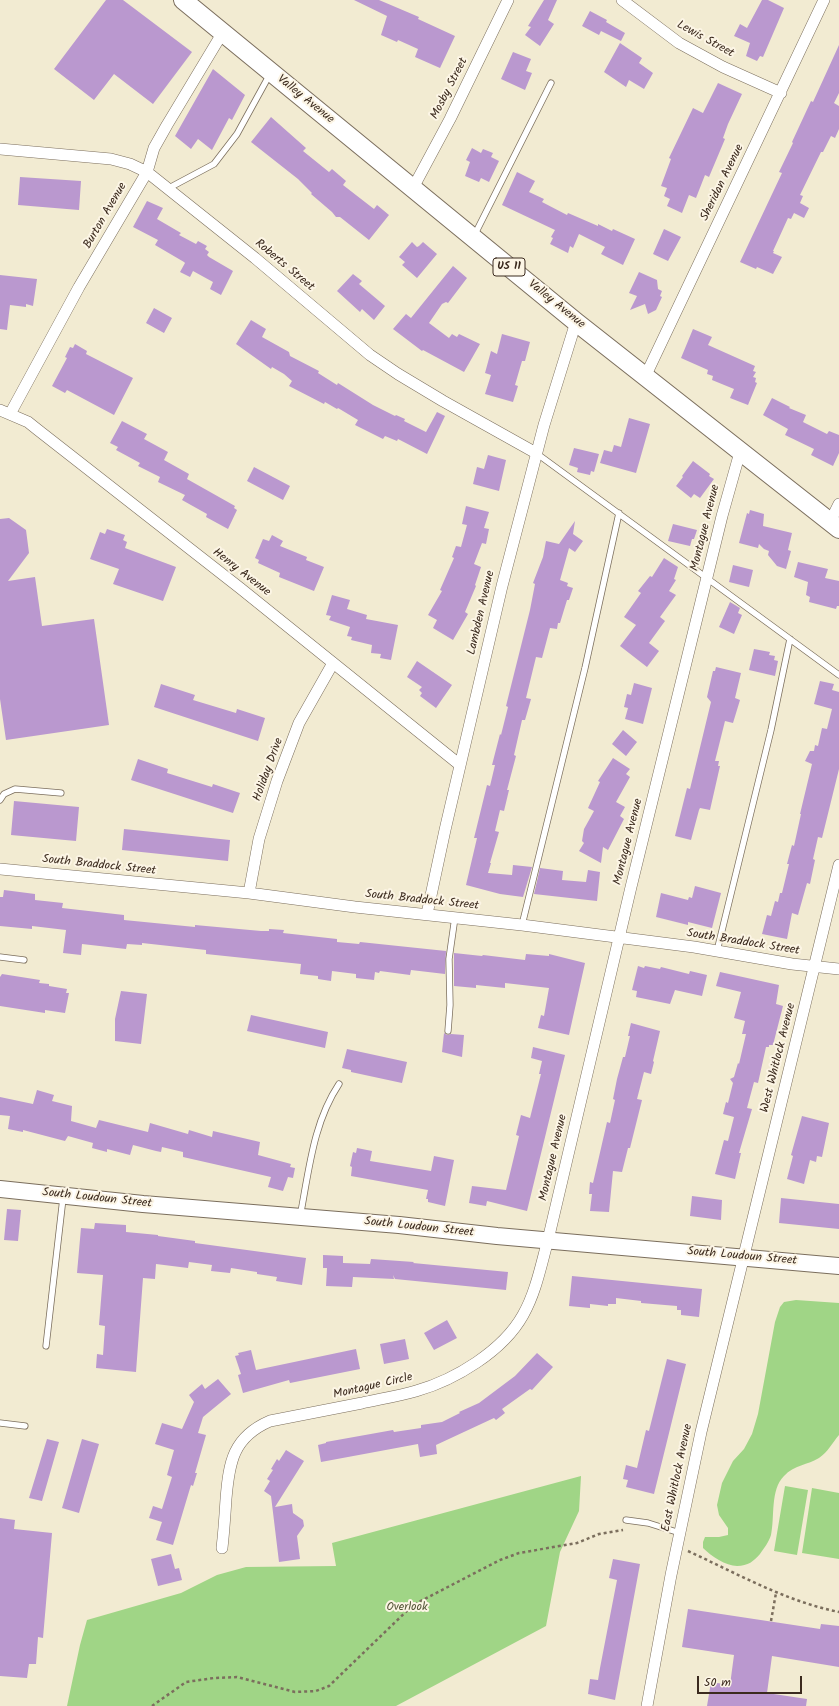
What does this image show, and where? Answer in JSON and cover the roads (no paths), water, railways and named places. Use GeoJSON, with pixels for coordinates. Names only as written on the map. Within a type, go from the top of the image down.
{"type":"FeatureCollection","features":[{"type":"Feature","properties":{"kind":"main road","name":"Valley Avenue"},"geometry":{"type":"LineString","coordinates":[[183,0],[576,322],[834,525]]}},
{"type":"Feature","properties":{"kind":"street","name":"Mosby Street"},"geometry":{"type":"LineString","coordinates":[[413,188],[450,119],[508,0]]}},
{"type":"Feature","properties":{"kind":"street","name":"Lewis Street"},"geometry":{"type":"LineString","coordinates":[[622,0],[678,43],[723,67],[781,93]]}},
{"type":"Feature","properties":{"kind":"street","name":"Sheridan Avenue"},"geometry":{"type":"LineString","coordinates":[[645,377],[824,0]]}},
{"type":"Feature","properties":{"kind":"street","name":"Burton Avenue"},"geometry":{"type":"LineString","coordinates":[[5,412],[147,172],[154,148],[223,32]]}},
{"type":"Feature","properties":{"kind":"street","name":"Roberts Street"},"geometry":{"type":"LineString","coordinates":[[0,149],[111,160],[130,164],[147,172],[169,188],[370,355],[443,401],[536,453]]}},
{"type":"Feature","properties":{"kind":"street","name":"Lambden Avenue"},"geometry":{"type":"LineString","coordinates":[[427,914],[502,586],[551,399],[576,322]]}},
{"type":"Feature","properties":{"kind":"street","name":"Henry Avenue"},"geometry":{"type":"LineString","coordinates":[[5,412],[38,430],[460,765]]}},
{"type":"Feature","properties":{"kind":"street","name":"Montague Avenue"},"geometry":{"type":"LineString","coordinates":[[548,1240],[619,938],[722,516],[740,452]]}},
{"type":"Feature","properties":{"kind":"street"},"geometry":{"type":"LineString","coordinates":[[834,525],[839,504]]}},
{"type":"Feature","properties":{"kind":"street","name":"Holiday Drive"},"geometry":{"type":"LineString","coordinates":[[249,893],[259,839],[277,781],[299,724],[333,663]]}},
{"type":"Feature","properties":{"kind":"street","name":"West Whitlock Avenue"},"geometry":{"type":"LineString","coordinates":[[745,1257],[839,865]]}},
{"type":"Feature","properties":{"kind":"street","name":"South Braddock Street"},"geometry":{"type":"LineString","coordinates":[[0,869],[249,893],[455,917],[717,951],[792,964],[839,969]]}},
{"type":"Feature","properties":{"kind":"street","name":"South Loudoun Street"},"geometry":{"type":"LineString","coordinates":[[0,1190],[839,1266]]}},
{"type":"Feature","properties":{"kind":"street","name":"Montague Circle"},"geometry":{"type":"LineString","coordinates":[[222,1548],[228,1473],[232,1457],[239,1444],[248,1434],[259,1425],[270,1421],[417,1391],[447,1379],[471,1366],[496,1347],[511,1332],[523,1315],[532,1297],[548,1240]]}},
{"type":"Feature","properties":{"kind":"street","name":"East Whitlock Avenue"},"geometry":{"type":"LineString","coordinates":[[647,1706],[680,1533],[705,1417],[728,1320],[745,1257]]}},
{"type":"Feature","properties":{"kind":"lane"},"geometry":{"type":"LineString","coordinates":[[169,188],[214,164],[237,134],[271,72]]}},
{"type":"Feature","properties":{"kind":"lane"},"geometry":{"type":"LineString","coordinates":[[473,238],[551,83]]}},
{"type":"Feature","properties":{"kind":"lane"},"geometry":{"type":"LineString","coordinates":[[536,453],[839,675]]}},
{"type":"Feature","properties":{"kind":"lane"},"geometry":{"type":"LineString","coordinates":[[522,925],[585,668],[619,513]]}},
{"type":"Feature","properties":{"kind":"lane"},"geometry":{"type":"LineString","coordinates":[[717,951],[771,730],[790,639]]}},
{"type":"Feature","properties":{"kind":"lane"},"geometry":{"type":"LineString","coordinates":[[0,800],[4,794],[15,789],[61,793]]}},
{"type":"Feature","properties":{"kind":"lane"},"geometry":{"type":"LineString","coordinates":[[448,1031],[450,1005],[449,959],[455,917]]}},
{"type":"Feature","properties":{"kind":"lane"},"geometry":{"type":"LineString","coordinates":[[0,957],[24,960]]}},
{"type":"Feature","properties":{"kind":"lane"},"geometry":{"type":"LineString","coordinates":[[300,1217],[317,1130],[324,1110],[339,1084]]}},
{"type":"Feature","properties":{"kind":"lane"},"geometry":{"type":"LineString","coordinates":[[46,1346],[64,1195]]}},
{"type":"Feature","properties":{"kind":"lane"},"geometry":{"type":"LineString","coordinates":[[0,1423],[25,1426]]}},
{"type":"Feature","properties":{"kind":"lane"},"geometry":{"type":"LineString","coordinates":[[626,1520],[648,1524],[680,1533]]}},
{"type":"Feature","properties":{"kind":"park label","name":"Overlook"},"geometry":{"type":"Point","coordinates":[407,1608]}}]}
